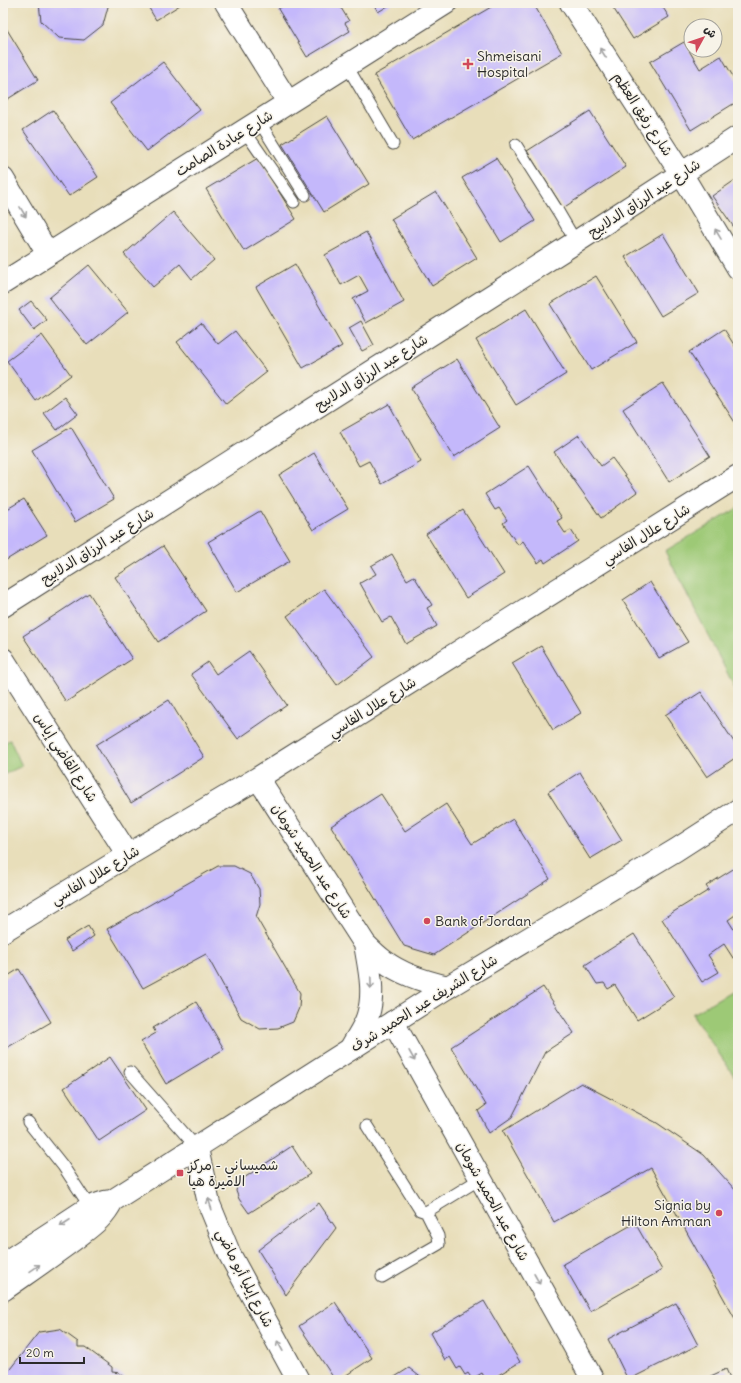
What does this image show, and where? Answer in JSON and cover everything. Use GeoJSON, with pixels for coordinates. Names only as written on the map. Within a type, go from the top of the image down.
{"type":"FeatureCollection","features":[{"type":"Feature","properties":{"kind":"street"},"geometry":{"type":"LineString","coordinates":[[226,3],[288,102]]}},
{"type":"Feature","properties":{"kind":"street","name":"شارع عبادة الصامت"},"geometry":{"type":"LineString","coordinates":[[3,283],[446,3]]}},
{"type":"Feature","properties":{"kind":"street","name":"شارع رفيق العظم"},"geometry":{"type":"LineString","coordinates":[[572,3],[682,175],[738,268]]}},
{"type":"Feature","properties":{"kind":"street","name":"شارع عبد الرزاق الدلابيح"},"geometry":{"type":"LineString","coordinates":[[3,606],[738,138]]}},
{"type":"Feature","properties":{"kind":"street"},"geometry":{"type":"LineString","coordinates":[[3,179],[48,254]]}},
{"type":"Feature","properties":{"kind":"street","name":"شارع علال الفاسي"},"geometry":{"type":"LineString","coordinates":[[3,931],[258,778],[738,476]]}},
{"type":"Feature","properties":{"kind":"street","name":"شارع القاضي إياس"},"geometry":{"type":"LineString","coordinates":[[3,659],[128,855]]}},
{"type":"Feature","properties":{"kind":"street","name":"شارع عبد الحميد شومان"},"geometry":{"type":"LineString","coordinates":[[258,778],[365,944],[385,962],[402,971],[426,982],[448,987]]}},
{"type":"Feature","properties":{"kind":"street","name":"شارع الشريف عبد الحميد شرف"},"geometry":{"type":"LineString","coordinates":[[3,1264],[90,1207],[112,1201],[197,1148],[350,1048],[448,987],[676,850],[738,810]]}},
{"type":"Feature","properties":{"kind":"street","name":"شارع عبد الحميد شومان"},"geometry":{"type":"LineString","coordinates":[[350,1048],[368,1016],[371,1000],[372,980],[365,944]]}},
{"type":"Feature","properties":{"kind":"street","name":"شارع عبد الحميد شومان"},"geometry":{"type":"LineString","coordinates":[[393,1022],[593,1380]]}},
{"type":"Feature","properties":{"kind":"street","name":"شارع إيليا أبو ماضي"},"geometry":{"type":"LineString","coordinates":[[197,1148],[209,1204],[230,1255],[298,1380]]}},
{"type":"Feature","properties":{"kind":"street","name":"شارع الشريف عبد الحميد شرف"},"geometry":{"type":"LineString","coordinates":[[3,1290],[100,1220],[109,1208],[112,1201]]}},
{"type":"Feature","properties":{"kind":"lane"},"geometry":{"type":"LineString","coordinates":[[347,66],[393,144]]}},
{"type":"Feature","properties":{"kind":"lane"},"geometry":{"type":"LineString","coordinates":[[251,126],[305,195]]}},
{"type":"Feature","properties":{"kind":"lane"},"geometry":{"type":"LineString","coordinates":[[251,126],[294,202]]}},
{"type":"Feature","properties":{"kind":"lane"},"geometry":{"type":"LineString","coordinates":[[516,145],[576,242]]}},
{"type":"Feature","properties":{"kind":"lane"},"geometry":{"type":"LineString","coordinates":[[130,1072],[197,1148]]}},
{"type":"Feature","properties":{"kind":"lane"},"geometry":{"type":"LineString","coordinates":[[28,1122],[63,1166],[90,1207]]}},
{"type":"Feature","properties":{"kind":"lane"},"geometry":{"type":"LineString","coordinates":[[367,1126],[420,1210],[426,1212],[438,1236],[439,1244],[382,1277]]}},
{"type":"Feature","properties":{"kind":"lane"},"geometry":{"type":"LineString","coordinates":[[426,1212],[480,1179]]}},
{"type":"Feature","properties":{"kind":"green space"},"geometry":{"type":"Polygon","coordinates":[[[738,508],[738,694],[665,551],[738,508]]]}},
{"type":"Feature","properties":{"kind":"green space"},"geometry":{"type":"Polygon","coordinates":[[[10,740],[22,766],[3,775],[3,743],[10,740]]]}},
{"type":"Feature","properties":{"kind":"green space"},"geometry":{"type":"Polygon","coordinates":[[[738,987],[738,1075],[735,1077],[692,1014],[738,987]]]}},
{"type":"Feature","properties":{"kind":"building"},"geometry":{"type":"Polygon","coordinates":[[[39,3],[109,3],[103,25],[84,40],[59,38],[41,21],[39,3]]]}},
{"type":"Feature","properties":{"kind":"building"},"geometry":{"type":"Polygon","coordinates":[[[146,3],[179,3],[180,5],[156,20],[146,3]]]}},
{"type":"Feature","properties":{"kind":"building"},"geometry":{"type":"Polygon","coordinates":[[[288,3],[338,3],[349,21],[345,23],[350,31],[307,57],[278,9],[288,3]]]}},
{"type":"Feature","properties":{"kind":"building"},"geometry":{"type":"Polygon","coordinates":[[[373,3],[393,3],[378,12],[373,3]]]}},
{"type":"Feature","properties":{"kind":"building","name":"Shmeisani Hospital"},"geometry":{"type":"Polygon","coordinates":[[[498,3],[533,3],[562,53],[412,140],[374,75],[498,3]]]}},
{"type":"Feature","properties":{"kind":"building"},"geometry":{"type":"Polygon","coordinates":[[[610,3],[660,3],[669,17],[633,39],[610,3]]]}},
{"type":"Feature","properties":{"kind":"building"},"geometry":{"type":"Polygon","coordinates":[[[3,23],[38,80],[3,102],[3,23]]]}},
{"type":"Feature","properties":{"kind":"building"},"geometry":{"type":"Polygon","coordinates":[[[683,43],[683,58],[693,58],[700,69],[718,58],[722,58],[738,85],[738,101],[691,130],[650,62],[683,43]]]}},
{"type":"Feature","properties":{"kind":"building"},"geometry":{"type":"Polygon","coordinates":[[[163,62],[200,110],[147,151],[110,103],[163,62]]]}},
{"type":"Feature","properties":{"kind":"building"},"geometry":{"type":"Polygon","coordinates":[[[53,110],[98,177],[69,196],[23,130],[53,110]]]}},
{"type":"Feature","properties":{"kind":"building"},"geometry":{"type":"Polygon","coordinates":[[[590,111],[626,167],[563,208],[527,151],[590,111]]]}},
{"type":"Feature","properties":{"kind":"building"},"geometry":{"type":"Polygon","coordinates":[[[327,116],[369,184],[324,212],[282,144],[327,116]]]}},
{"type":"Feature","properties":{"kind":"building"},"geometry":{"type":"Polygon","coordinates":[[[258,158],[296,219],[244,251],[206,189],[258,158]]]}},
{"type":"Feature","properties":{"kind":"building"},"geometry":{"type":"Polygon","coordinates":[[[496,158],[535,221],[501,242],[462,178],[496,158]]]}},
{"type":"Feature","properties":{"kind":"building"},"geometry":{"type":"Polygon","coordinates":[[[738,178],[738,233],[712,196],[738,178]]]}},
{"type":"Feature","properties":{"kind":"building"},"geometry":{"type":"Polygon","coordinates":[[[436,192],[477,258],[432,286],[391,219],[436,192]]]}},
{"type":"Feature","properties":{"kind":"building"},"geometry":{"type":"Polygon","coordinates":[[[173,212],[214,260],[192,279],[180,264],[153,287],[124,254],[173,212]]]}},
{"type":"Feature","properties":{"kind":"building"},"geometry":{"type":"Polygon","coordinates":[[[366,232],[404,302],[366,323],[353,299],[368,291],[359,275],[341,285],[325,255],[366,232]]]}},
{"type":"Feature","properties":{"kind":"building"},"geometry":{"type":"Polygon","coordinates":[[[663,234],[699,293],[661,316],[625,257],[663,234]]]}},
{"type":"Feature","properties":{"kind":"building"},"geometry":{"type":"Polygon","coordinates":[[[295,264],[342,346],[303,368],[256,287],[295,264]]]}},
{"type":"Feature","properties":{"kind":"building"},"geometry":{"type":"Polygon","coordinates":[[[89,265],[128,312],[87,345],[49,298],[89,265]]]}},
{"type":"Feature","properties":{"kind":"building"},"geometry":{"type":"Polygon","coordinates":[[[596,276],[637,342],[591,370],[550,304],[596,276]]]}},
{"type":"Feature","properties":{"kind":"building"},"geometry":{"type":"Polygon","coordinates":[[[31,301],[47,320],[34,330],[19,310],[31,301]]]}},
{"type":"Feature","properties":{"kind":"building"},"geometry":{"type":"Polygon","coordinates":[[[526,309],[566,374],[516,405],[476,340],[526,309]]]}},
{"type":"Feature","properties":{"kind":"building"},"geometry":{"type":"Polygon","coordinates":[[[361,321],[374,345],[362,351],[349,328],[361,321]]]}},
{"type":"Feature","properties":{"kind":"building"},"geometry":{"type":"Polygon","coordinates":[[[201,323],[218,344],[235,331],[267,372],[226,404],[177,342],[201,323]]]}},
{"type":"Feature","properties":{"kind":"building"},"geometry":{"type":"Polygon","coordinates":[[[724,329],[738,351],[738,427],[689,352],[724,329]]]}},
{"type":"Feature","properties":{"kind":"building"},"geometry":{"type":"Polygon","coordinates":[[[42,335],[71,375],[36,401],[7,361],[42,335]]]}},
{"type":"Feature","properties":{"kind":"building"},"geometry":{"type":"Polygon","coordinates":[[[457,359],[500,428],[454,457],[411,388],[457,359]]]}},
{"type":"Feature","properties":{"kind":"building"},"geometry":{"type":"Polygon","coordinates":[[[663,383],[710,456],[669,482],[623,409],[663,383]]]}},
{"type":"Feature","properties":{"kind":"building"},"geometry":{"type":"Polygon","coordinates":[[[65,397],[78,414],[57,430],[44,413],[65,397]]]}},
{"type":"Feature","properties":{"kind":"building"},"geometry":{"type":"Polygon","coordinates":[[[389,404],[421,462],[382,484],[369,461],[359,466],[340,432],[389,404]]]}},
{"type":"Feature","properties":{"kind":"building"},"geometry":{"type":"Polygon","coordinates":[[[71,427],[114,499],[75,522],[32,450],[71,427]]]}},
{"type":"Feature","properties":{"kind":"building"},"geometry":{"type":"Polygon","coordinates":[[[579,435],[601,466],[612,458],[637,492],[601,518],[554,452],[579,435]]]}},
{"type":"Feature","properties":{"kind":"building"},"geometry":{"type":"Polygon","coordinates":[[[314,453],[348,509],[313,530],[279,475],[314,453]]]}},
{"type":"Feature","properties":{"kind":"building"},"geometry":{"type":"Polygon","coordinates":[[[529,466],[562,518],[557,521],[565,533],[571,530],[578,541],[545,563],[543,559],[538,563],[523,541],[518,545],[503,523],[507,520],[499,508],[495,510],[485,494],[529,466]]]}},
{"type":"Feature","properties":{"kind":"building"},"geometry":{"type":"Polygon","coordinates":[[[24,499],[47,535],[3,562],[3,509],[4,511],[24,499]]]}},
{"type":"Feature","properties":{"kind":"building"},"geometry":{"type":"Polygon","coordinates":[[[463,510],[504,574],[466,598],[426,534],[463,510]]]}},
{"type":"Feature","properties":{"kind":"building"},"geometry":{"type":"Polygon","coordinates":[[[260,511],[290,561],[237,592],[208,542],[260,511]]]}},
{"type":"Feature","properties":{"kind":"building"},"geometry":{"type":"Polygon","coordinates":[[[163,546],[206,611],[158,642],[115,577],[163,546]]]}},
{"type":"Feature","properties":{"kind":"building"},"geometry":{"type":"Polygon","coordinates":[[[392,554],[407,580],[414,576],[432,605],[427,608],[437,626],[406,644],[391,617],[382,622],[360,583],[376,574],[371,566],[392,554]]]}},
{"type":"Feature","properties":{"kind":"building"},"geometry":{"type":"Polygon","coordinates":[[[650,582],[688,642],[659,658],[623,600],[650,582]]]}},
{"type":"Feature","properties":{"kind":"building"},"geometry":{"type":"Polygon","coordinates":[[[324,589],[374,657],[337,685],[287,616],[324,589]]]}},
{"type":"Feature","properties":{"kind":"building"},"geometry":{"type":"Polygon","coordinates":[[[89,593],[132,659],[66,702],[23,636],[89,593]]]}},
{"type":"Feature","properties":{"kind":"building"},"geometry":{"type":"Polygon","coordinates":[[[541,646],[581,713],[553,730],[512,663],[541,646]]]}},
{"type":"Feature","properties":{"kind":"building"},"geometry":{"type":"Polygon","coordinates":[[[249,651],[287,705],[238,739],[191,674],[208,662],[216,674],[249,651]]]}},
{"type":"Feature","properties":{"kind":"building"},"geometry":{"type":"Polygon","coordinates":[[[701,692],[738,748],[738,756],[707,777],[665,715],[701,692]]]}},
{"type":"Feature","properties":{"kind":"building"},"geometry":{"type":"Polygon","coordinates":[[[169,700],[204,757],[131,803],[96,745],[169,700]]]}},
{"type":"Feature","properties":{"kind":"building"},"geometry":{"type":"Polygon","coordinates":[[[580,772],[622,840],[590,859],[548,792],[580,772]]]}},
{"type":"Feature","properties":{"kind":"building"},"geometry":{"type":"Polygon","coordinates":[[[381,794],[405,831],[446,804],[472,844],[513,819],[550,879],[434,955],[404,946],[331,826],[381,794]]]}},
{"type":"Feature","properties":{"kind":"building"},"geometry":{"type":"Polygon","coordinates":[[[218,866],[234,866],[250,874],[259,889],[260,904],[256,917],[300,993],[299,1008],[293,1022],[278,1028],[260,1029],[241,1018],[206,954],[143,988],[107,929],[218,866]]]}},
{"type":"Feature","properties":{"kind":"building"},"geometry":{"type":"Polygon","coordinates":[[[738,866],[738,913],[728,920],[738,936],[738,955],[733,958],[724,944],[708,955],[719,972],[702,982],[662,919],[709,890],[706,886],[738,866]]]}},
{"type":"Feature","properties":{"kind":"building"},"geometry":{"type":"Polygon","coordinates":[[[88,926],[94,936],[72,951],[65,940],[88,926]]]}},
{"type":"Feature","properties":{"kind":"building"},"geometry":{"type":"Polygon","coordinates":[[[634,934],[674,997],[637,1020],[615,985],[608,989],[604,983],[597,984],[585,965],[634,934]]]}},
{"type":"Feature","properties":{"kind":"building"},"geometry":{"type":"Polygon","coordinates":[[[19,969],[51,1022],[3,1050],[3,979],[19,969]]]}},
{"type":"Feature","properties":{"kind":"building"},"geometry":{"type":"Polygon","coordinates":[[[543,987],[574,1033],[545,1052],[512,1117],[489,1133],[478,1111],[486,1105],[451,1047],[543,987]]]}},
{"type":"Feature","properties":{"kind":"building"},"geometry":{"type":"Polygon","coordinates":[[[196,1002],[224,1049],[166,1084],[141,1042],[156,1033],[153,1028],[196,1002]]]}},
{"type":"Feature","properties":{"kind":"building"},"geometry":{"type":"Polygon","coordinates":[[[110,1057],[146,1110],[99,1141],[64,1088],[110,1057]]]}},
{"type":"Feature","properties":{"kind":"building"},"geometry":{"type":"Polygon","coordinates":[[[581,1083],[657,1123],[704,1155],[737,1192],[738,1324],[651,1168],[554,1222],[503,1131],[581,1083]]]}},
{"type":"Feature","properties":{"kind":"building"},"geometry":{"type":"Polygon","coordinates":[[[292,1146],[310,1174],[249,1213],[239,1199],[236,1191],[238,1182],[292,1146]]]}},
{"type":"Feature","properties":{"kind":"building"},"geometry":{"type":"Polygon","coordinates":[[[319,1203],[336,1228],[286,1295],[258,1250],[319,1203]]]}},
{"type":"Feature","properties":{"kind":"building"},"geometry":{"type":"Polygon","coordinates":[[[635,1223],[662,1270],[590,1311],[563,1264],[635,1223]]]}},
{"type":"Feature","properties":{"kind":"building"},"geometry":{"type":"Polygon","coordinates":[[[484,1301],[520,1362],[490,1380],[486,1380],[482,1373],[472,1379],[468,1373],[465,1375],[460,1367],[457,1369],[450,1357],[445,1360],[430,1333],[484,1301]]]}},
{"type":"Feature","properties":{"kind":"building"},"geometry":{"type":"Polygon","coordinates":[[[335,1302],[372,1358],[339,1380],[335,1380],[299,1326],[335,1302]]]}},
{"type":"Feature","properties":{"kind":"building"},"geometry":{"type":"Polygon","coordinates":[[[676,1303],[698,1345],[628,1380],[608,1339],[676,1303]]]}},
{"type":"Feature","properties":{"kind":"building"},"geometry":{"type":"Polygon","coordinates":[[[60,1329],[78,1342],[78,1347],[85,1347],[112,1367],[112,1372],[120,1373],[128,1380],[3,1380],[39,1332],[60,1329]]]}},
{"type":"Feature","properties":{"kind":"building"},"geometry":{"type":"Polygon","coordinates":[[[409,1368],[424,1380],[390,1380],[409,1368]]]}},
{"type":"Feature","properties":{"kind":"building"},"geometry":{"type":"Polygon","coordinates":[[[726,1369],[731,1380],[702,1380],[726,1369]]]}},
{"type":"Feature","properties":{"kind":"place","name":"Shmeisani Hospital"},"geometry":{"type":"Point","coordinates":[468,64]}},
{"type":"Feature","properties":{"kind":"place","name":"Bank of Jordan"},"geometry":{"type":"Point","coordinates":[427,921]}},
{"type":"Feature","properties":{"kind":"place","name":"شميساني - مركز الاميرة هيا"},"geometry":{"type":"Point","coordinates":[180,1173]}},
{"type":"Feature","properties":{"kind":"place","name":"Signia by Hilton Amman"},"geometry":{"type":"Point","coordinates":[719,1213]}}]}
